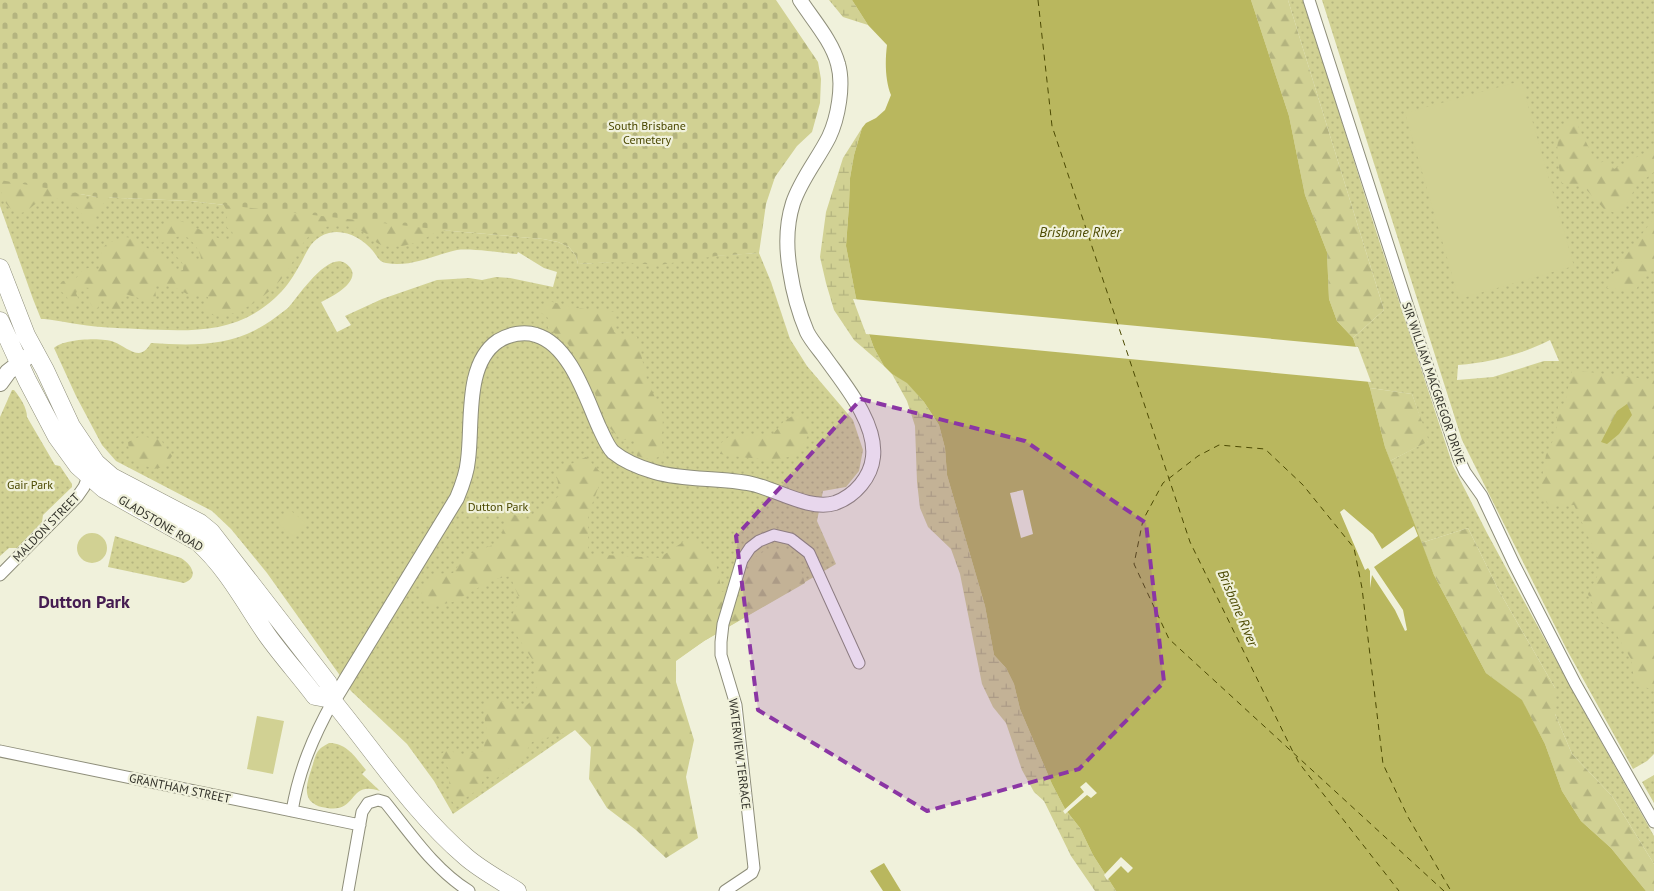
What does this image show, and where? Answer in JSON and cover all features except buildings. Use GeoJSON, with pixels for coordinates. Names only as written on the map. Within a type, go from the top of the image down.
{"type":"FeatureCollection","features":[{"type":"Feature","properties":{"kind":"main road","name":"GLADSTONE ROAD"},"geometry":{"type":"LineString","coordinates":[[0,268],[17,314],[71,426],[96,463],[112,477],[200,524],[211,532],[328,683],[332,700],[395,781],[441,834],[467,858],[517,891]]}},
{"type":"Feature","properties":{"kind":"main road","name":"GLADSTONE ROAD"},"geometry":{"type":"LineString","coordinates":[[0,321],[57,437],[69,455],[88,476],[104,489],[198,542],[209,552],[242,595],[267,635],[316,696],[332,700]]}},
{"type":"Feature","properties":{"kind":"main road"},"geometry":{"type":"LineString","coordinates":[[0,383],[8,372],[35,351]]}},
{"type":"Feature","properties":{"kind":"street"},"geometry":{"type":"LineString","coordinates":[[292,812],[305,756],[332,700],[381,624],[457,498],[468,461],[474,381],[480,363],[486,353],[497,342],[524,332],[546,338],[558,349],[574,370],[602,434],[612,451],[643,468],[659,473],[752,484],[794,498],[824,504],[834,503],[846,497],[858,488],[869,474],[874,455],[870,430],[864,415],[808,334],[794,292],[790,270],[787,226],[793,202],[830,134],[841,84],[838,64],[831,47],[800,0]]}},
{"type":"Feature","properties":{"kind":"street","name":"SIR WILLIAM MACGREGOR DRIVE"},"geometry":{"type":"LineString","coordinates":[[1308,0],[1422,351],[1464,472],[1482,496],[1514,564],[1575,683],[1654,822]]}},
{"type":"Feature","properties":{"kind":"street","name":"MALDON STREET"},"geometry":{"type":"LineString","coordinates":[[0,575],[77,497],[84,488],[88,476]]}},
{"type":"Feature","properties":{"kind":"street","name":"WATERVIEW TERRACE"},"geometry":{"type":"LineString","coordinates":[[725,891],[753,871],[736,704],[721,655],[723,624],[742,560],[750,548],[759,541],[774,535],[791,539],[809,554],[859,663]]}},
{"type":"Feature","properties":{"kind":"street","name":"GRANTHAM STREET"},"geometry":{"type":"LineString","coordinates":[[0,751],[360,825]]}},
{"type":"Feature","properties":{"kind":"street"},"geometry":{"type":"LineString","coordinates":[[348,891],[364,807],[371,801],[378,800],[385,802],[434,863],[469,891]]}},
{"type":"Feature","properties":{"kind":"highlighted area"},"geometry":{"type":"Polygon","coordinates":[[[861,399],[1025,441],[1146,523],[1164,682],[1079,769],[927,811],[758,710],[736,536],[861,399]]]}},
{"type":"Feature","properties":{"kind":"green space","name":"South Brisbane Cemetery"},"geometry":{"type":"Polygon","coordinates":[[[0,0],[776,0],[818,62],[821,79],[820,103],[812,132],[797,146],[775,177],[766,204],[759,253],[716,256],[659,265],[617,262],[578,264],[576,256],[569,247],[558,242],[543,239],[452,231],[190,201],[97,197],[0,180],[0,0]]]}},
{"type":"Feature","properties":{"kind":"green space"},"geometry":{"type":"Polygon","coordinates":[[[829,0],[852,0],[868,25],[843,17],[829,0]]]}},
{"type":"Feature","properties":{"kind":"green space"},"geometry":{"type":"Polygon","coordinates":[[[1251,0],[1288,0],[1384,310],[1353,338],[1337,321],[1329,299],[1327,252],[1305,195],[1289,116],[1251,0]]]}},
{"type":"Feature","properties":{"kind":"green space"},"geometry":{"type":"Polygon","coordinates":[[[1288,0],[1304,0],[1374,225],[1453,466],[1487,533],[1654,836],[1654,864],[1612,796],[1572,754],[1555,714],[1555,688],[1498,589],[1468,528],[1421,543],[1390,461],[1428,441],[1412,394],[1370,388],[1353,338],[1384,310],[1288,0]]]}},
{"type":"Feature","properties":{"kind":"green space"},"geometry":{"type":"Polygon","coordinates":[[[1322,0],[1654,0],[1654,754],[1647,761],[1633,769],[1567,650],[1462,440],[1322,0]],[[1550,340],[1528,350],[1505,357],[1458,365],[1457,380],[1493,377],[1544,361],[1559,361],[1550,340]]]}},
{"type":"Feature","properties":{"kind":"green space"},"geometry":{"type":"Polygon","coordinates":[[[1521,81],[1574,266],[1459,299],[1405,113],[1521,81]]]}},
{"type":"Feature","properties":{"kind":"green space"},"geometry":{"type":"Polygon","coordinates":[[[1573,116],[1597,164],[1607,160],[1614,169],[1654,148],[1654,172],[1637,185],[1627,203],[1615,213],[1604,209],[1584,187],[1562,183],[1557,147],[1561,131],[1573,116]]]}},
{"type":"Feature","properties":{"kind":"green space"},"geometry":{"type":"Polygon","coordinates":[[[862,128],[850,178],[846,246],[856,298],[874,348],[884,366],[854,340],[834,310],[820,257],[826,212],[843,158],[862,128]]]}},
{"type":"Feature","properties":{"kind":"green space"},"geometry":{"type":"Polygon","coordinates":[[[0,173],[78,192],[87,202],[93,201],[101,195],[111,196],[99,210],[94,227],[76,207],[68,201],[58,199],[43,201],[23,213],[17,214],[2,197],[0,173]]]}},
{"type":"Feature","properties":{"kind":"green space","name":"Dutton Park"},"geometry":{"type":"Polygon","coordinates":[[[0,180],[97,197],[190,201],[452,231],[543,239],[558,242],[569,247],[576,256],[578,264],[759,253],[790,339],[807,366],[853,420],[863,450],[859,471],[846,487],[823,491],[817,521],[836,564],[704,641],[453,814],[434,781],[407,744],[351,691],[267,573],[231,529],[212,511],[116,461],[102,445],[76,396],[54,348],[74,341],[108,340],[139,353],[146,350],[151,343],[200,344],[231,339],[261,327],[276,317],[288,308],[314,277],[330,264],[338,261],[345,263],[351,269],[350,281],[333,296],[321,302],[337,332],[351,325],[345,316],[382,299],[437,280],[469,278],[482,280],[496,277],[553,287],[557,272],[544,268],[518,252],[517,254],[457,250],[404,264],[386,263],[380,260],[359,239],[342,232],[335,232],[323,235],[313,242],[296,272],[275,298],[260,310],[228,325],[193,330],[157,330],[95,326],[41,319],[0,206],[0,180]]]}},
{"type":"Feature","properties":{"kind":"green space"},"geometry":{"type":"Polygon","coordinates":[[[160,185],[469,232],[439,231],[411,244],[390,247],[379,244],[365,233],[353,227],[339,225],[320,229],[314,232],[301,246],[288,270],[275,286],[247,307],[227,315],[215,316],[203,311],[208,297],[187,294],[178,289],[157,283],[155,288],[156,298],[152,302],[125,294],[121,296],[122,306],[120,310],[115,312],[102,299],[97,309],[94,307],[90,300],[90,288],[82,288],[76,293],[78,298],[77,304],[72,305],[68,302],[59,285],[63,281],[75,279],[86,269],[98,270],[102,258],[100,250],[108,243],[124,237],[134,238],[157,253],[177,271],[183,270],[183,264],[173,254],[174,249],[185,250],[196,262],[201,260],[195,245],[186,237],[179,236],[160,243],[158,238],[166,222],[179,220],[218,238],[234,241],[232,231],[227,228],[227,211],[222,202],[160,185]]]}},
{"type":"Feature","properties":{"kind":"green space"},"geometry":{"type":"Polygon","coordinates":[[[1654,218],[1654,268],[1647,272],[1635,291],[1607,288],[1615,270],[1654,218]]]}},
{"type":"Feature","properties":{"kind":"green space"},"geometry":{"type":"Polygon","coordinates":[[[545,300],[575,308],[614,312],[614,332],[637,337],[647,380],[663,415],[662,445],[664,454],[652,460],[637,456],[634,441],[620,439],[609,427],[593,389],[568,344],[548,328],[548,318],[540,312],[539,305],[545,306],[545,300]]]}},
{"type":"Feature","properties":{"kind":"green space"},"geometry":{"type":"Polygon","coordinates":[[[1572,370],[1654,380],[1654,689],[1635,686],[1631,659],[1615,632],[1600,621],[1588,594],[1602,567],[1574,505],[1550,506],[1539,494],[1546,455],[1556,434],[1558,406],[1565,403],[1572,370]]]}},
{"type":"Feature","properties":{"kind":"green space"},"geometry":{"type":"Polygon","coordinates":[[[892,374],[907,382],[924,402],[939,425],[945,448],[947,475],[985,606],[994,655],[1006,668],[1014,684],[1020,709],[1052,784],[1065,809],[1080,828],[1093,855],[1116,891],[1095,891],[1071,856],[1044,801],[1034,792],[1022,770],[1006,723],[993,707],[982,684],[960,574],[951,549],[928,527],[920,508],[915,426],[907,401],[892,374]]]}},
{"type":"Feature","properties":{"kind":"green space"},"geometry":{"type":"Polygon","coordinates":[[[1370,388],[1412,394],[1429,441],[1390,461],[1370,388]]]}},
{"type":"Feature","properties":{"kind":"green space","name":"Gair Park"},"geometry":{"type":"Polygon","coordinates":[[[12,390],[21,399],[27,417],[55,465],[60,466],[72,487],[43,515],[42,522],[17,548],[9,548],[0,556],[0,417],[12,390]]]}},
{"type":"Feature","properties":{"kind":"green space"},"geometry":{"type":"Polygon","coordinates":[[[796,414],[810,425],[804,444],[796,453],[789,457],[760,459],[720,454],[721,443],[731,435],[773,434],[784,421],[796,414]]]}},
{"type":"Feature","properties":{"kind":"green space"},"geometry":{"type":"Polygon","coordinates":[[[141,436],[161,440],[172,456],[165,467],[153,469],[130,459],[128,442],[141,436]]]}},
{"type":"Feature","properties":{"kind":"green space"},"geometry":{"type":"Polygon","coordinates":[[[586,457],[603,475],[588,515],[588,554],[659,558],[692,536],[716,563],[722,592],[738,591],[752,560],[767,549],[785,549],[800,568],[805,583],[704,641],[676,661],[676,682],[694,740],[686,777],[698,838],[666,858],[636,830],[607,808],[589,779],[591,747],[575,730],[532,742],[522,758],[497,778],[485,776],[479,789],[455,805],[449,794],[451,773],[440,755],[449,748],[458,756],[483,751],[487,733],[483,708],[486,699],[500,700],[520,711],[537,696],[534,662],[508,622],[520,600],[510,576],[492,580],[453,602],[430,607],[420,591],[435,574],[453,573],[465,556],[500,542],[507,511],[527,521],[560,495],[556,471],[586,457]]]}},
{"type":"Feature","properties":{"kind":"green space"},"geometry":{"type":"Polygon","coordinates":[[[290,510],[306,523],[294,537],[279,524],[290,510]]]}},
{"type":"Feature","properties":{"kind":"green space"},"geometry":{"type":"Polygon","coordinates":[[[1468,528],[1498,589],[1555,688],[1555,714],[1572,754],[1612,796],[1654,864],[1654,891],[1646,891],[1611,848],[1581,821],[1562,791],[1545,744],[1522,701],[1486,673],[1434,575],[1421,543],[1468,528]]]}},
{"type":"Feature","properties":{"kind":"green space"},"geometry":{"type":"Polygon","coordinates":[[[92,533],[103,537],[107,548],[103,559],[92,563],[81,559],[77,548],[81,537],[92,533]]]}},
{"type":"Feature","properties":{"kind":"green space"},"geometry":{"type":"Polygon","coordinates":[[[115,536],[181,558],[191,567],[192,577],[184,583],[108,567],[115,536]]]}},
{"type":"Feature","properties":{"kind":"green space"},"geometry":{"type":"Polygon","coordinates":[[[257,716],[284,721],[273,774],[247,769],[257,716]]]}},
{"type":"Feature","properties":{"kind":"green space"},"geometry":{"type":"Polygon","coordinates":[[[329,743],[346,748],[366,770],[362,774],[380,791],[363,790],[357,793],[344,806],[337,808],[320,807],[311,802],[307,793],[310,772],[318,752],[329,743]]]}},
{"type":"Feature","properties":{"kind":"green space"},"geometry":{"type":"Polygon","coordinates":[[[1654,775],[1654,803],[1642,782],[1654,775]]]}},
{"type":"Feature","properties":{"kind":"water","name":"Brisbane River"},"geometry":{"type":"Polygon","coordinates":[[[852,0],[1251,0],[1289,116],[1305,195],[1327,252],[1329,299],[1337,321],[1353,338],[1370,388],[1385,447],[1434,575],[1486,673],[1522,700],[1545,744],[1562,791],[1581,821],[1611,848],[1646,891],[1116,891],[1093,855],[1080,828],[1065,809],[1052,784],[1020,709],[1014,684],[1006,668],[994,655],[985,606],[947,475],[945,448],[939,425],[924,402],[907,383],[892,374],[884,366],[874,348],[856,298],[846,246],[850,178],[862,128],[885,110],[891,95],[886,70],[887,45],[868,25],[852,0]]]}},
{"type":"Feature","properties":{"kind":"water"},"geometry":{"type":"Polygon","coordinates":[[[1627,404],[1632,415],[1619,434],[1607,444],[1601,442],[1617,411],[1627,404]]]}},
{"type":"Feature","properties":{"kind":"water"},"geometry":{"type":"Polygon","coordinates":[[[884,863],[901,891],[883,891],[870,871],[884,863]]]}},
{"type":"Feature","properties":{"kind":"pier"},"geometry":{"type":"Polygon","coordinates":[[[853,299],[1358,347],[1371,382],[866,334],[853,299]]]}},
{"type":"Feature","properties":{"kind":"pier"},"geometry":{"type":"Polygon","coordinates":[[[1023,490],[1033,534],[1021,538],[1010,493],[1023,490]]]}},
{"type":"Feature","properties":{"kind":"pier"},"geometry":{"type":"Polygon","coordinates":[[[1344,509],[1373,534],[1382,549],[1414,526],[1418,536],[1374,567],[1403,610],[1407,630],[1405,631],[1395,610],[1372,575],[1370,588],[1370,571],[1368,568],[1365,570],[1340,512],[1344,509]]]}},
{"type":"Feature","properties":{"kind":"pier"},"geometry":{"type":"Polygon","coordinates":[[[1086,782],[1097,793],[1091,798],[1087,795],[1065,814],[1063,811],[1084,792],[1080,787],[1086,782]]]}},
{"type":"Feature","properties":{"kind":"pier"},"geometry":{"type":"Polygon","coordinates":[[[1121,857],[1133,868],[1128,873],[1121,866],[1107,880],[1104,875],[1121,857]]]}},
{"type":"Feature","properties":{"kind":"ferry route"},"geometry":{"type":"LineString","coordinates":[[1038,0],[1052,126],[1190,542],[1294,754]]}},
{"type":"Feature","properties":{"kind":"ferry route"},"geometry":{"type":"LineString","coordinates":[[1444,891],[1169,639],[1134,564],[1143,520],[1163,483],[1198,456],[1219,445],[1265,449],[1303,485],[1354,548],[1362,588],[1383,764],[1408,817],[1451,891]]}},
{"type":"Feature","properties":{"kind":"ferry route"},"geometry":{"type":"LineString","coordinates":[[1296,757],[1399,891]]}},
{"type":"Feature","properties":{"kind":"district","name":"Dutton Park"},"geometry":{"type":"Point","coordinates":[84,601]}}]}
